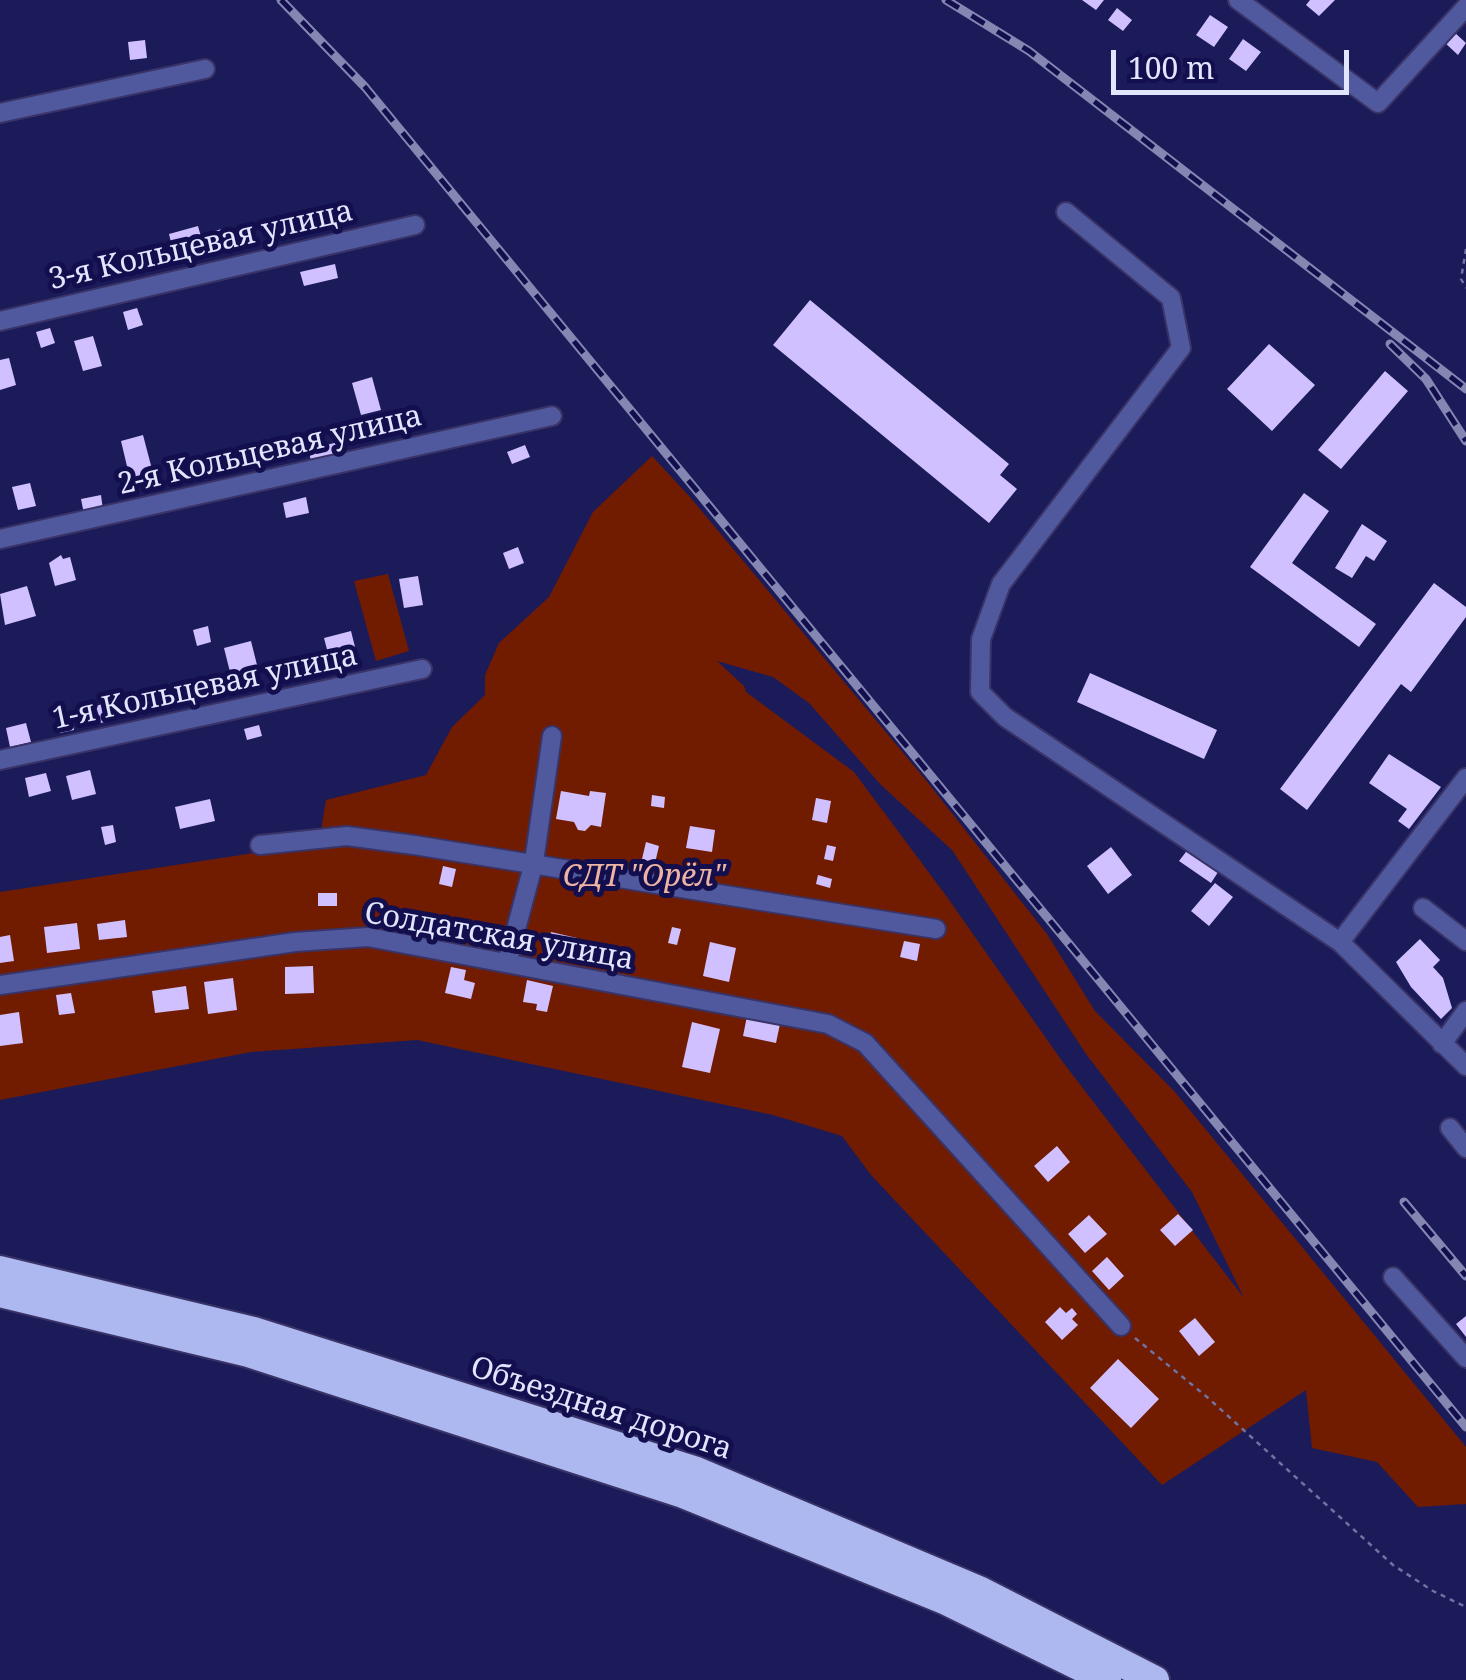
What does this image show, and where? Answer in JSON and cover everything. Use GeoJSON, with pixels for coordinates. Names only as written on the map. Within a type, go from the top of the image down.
{"type":"FeatureCollection","features":[{"type":"Feature","properties":{"kind":"highway","name":"Объездная дорога"},"geometry":{"type":"LineString","coordinates":[[0,1270],[254,1331],[694,1470],[981,1591],[1155,1680]]}},
{"type":"Feature","properties":{"kind":"highway","name":"Объездная дорога"},"geometry":{"type":"LineString","coordinates":[[0,1293],[248,1354],[683,1494],[944,1600],[1107,1680]]}},
{"type":"Feature","properties":{"kind":"street"},"geometry":{"type":"LineString","coordinates":[[1238,0],[1378,103],[1466,6]]}},
{"type":"Feature","properties":{"kind":"street"},"geometry":{"type":"LineString","coordinates":[[0,113],[206,70]]}},
{"type":"Feature","properties":{"kind":"street"},"geometry":{"type":"LineString","coordinates":[[1066,212],[1171,298],[1182,348],[1000,584],[981,639],[980,692],[1005,717],[1340,942],[1466,1066]]}},
{"type":"Feature","properties":{"kind":"street","name":"3-я Кольцевая улица"},"geometry":{"type":"LineString","coordinates":[[0,320],[415,224]]}},
{"type":"Feature","properties":{"kind":"street","name":"2-я Кольцевая улица"},"geometry":{"type":"LineString","coordinates":[[0,539],[552,416]]}},
{"type":"Feature","properties":{"kind":"street","name":"1-я Кольцевая улица"},"geometry":{"type":"LineString","coordinates":[[0,760],[422,669]]}},
{"type":"Feature","properties":{"kind":"street"},"geometry":{"type":"LineString","coordinates":[[507,963],[534,862],[552,736]]}},
{"type":"Feature","properties":{"kind":"street"},"geometry":{"type":"LineString","coordinates":[[1340,942],[1466,778]]}},
{"type":"Feature","properties":{"kind":"street"},"geometry":{"type":"LineString","coordinates":[[260,845],[347,836],[534,862],[936,930]]}},
{"type":"Feature","properties":{"kind":"street"},"geometry":{"type":"LineString","coordinates":[[1423,908],[1466,941]]}},
{"type":"Feature","properties":{"kind":"street","name":"Солдатская улица"},"geometry":{"type":"LineString","coordinates":[[0,986],[295,942],[368,937],[828,1024],[865,1043],[1121,1326]]}},
{"type":"Feature","properties":{"kind":"street"},"geometry":{"type":"LineString","coordinates":[[1442,1044],[1466,1011]]}},
{"type":"Feature","properties":{"kind":"street"},"geometry":{"type":"LineString","coordinates":[[1450,1128],[1466,1148]]}},
{"type":"Feature","properties":{"kind":"street"},"geometry":{"type":"LineString","coordinates":[[1394,1277],[1466,1358]]}},
{"type":"Feature","properties":{"kind":"path"},"geometry":{"type":"LineString","coordinates":[[1466,249],[1461,278],[1466,288]]}},
{"type":"Feature","properties":{"kind":"path"},"geometry":{"type":"LineString","coordinates":[[1121,1326],[1207,1397],[1393,1565],[1466,1607]]}},
{"type":"Feature","properties":{"kind":"green space","name":"СДТ \"Орёл\""},"geometry":{"type":"Polygon","coordinates":[[[652,456],[690,497],[925,779],[1047,934],[1095,1011],[1175,1092],[1466,1447],[1466,1504],[1418,1507],[1377,1462],[1312,1448],[1306,1390],[1162,1485],[871,1175],[842,1136],[773,1115],[417,1040],[251,1052],[0,1100],[0,892],[319,843],[326,800],[426,775],[452,727],[485,695],[485,675],[499,643],[549,597],[593,512],[652,456]],[[717,661],[746,692],[854,772],[1062,1061],[1244,1298],[1192,1192],[1086,1054],[952,850],[881,785],[809,703],[773,677],[717,661]]]}},
{"type":"Feature","properties":{"kind":"green space"},"geometry":{"type":"Polygon","coordinates":[[[388,574],[409,651],[376,661],[354,581],[388,574]]]}},
{"type":"Feature","properties":{"kind":"building"},"geometry":{"type":"Polygon","coordinates":[[[1082,0],[1104,0],[1096,10],[1082,0]]]}},
{"type":"Feature","properties":{"kind":"building"},"geometry":{"type":"Polygon","coordinates":[[[1310,0],[1335,0],[1319,16],[1306,5],[1310,0]]]}},
{"type":"Feature","properties":{"kind":"building"},"geometry":{"type":"Polygon","coordinates":[[[1117,8],[1132,20],[1123,31],[1108,20],[1117,8]]]}},
{"type":"Feature","properties":{"kind":"building"},"geometry":{"type":"Polygon","coordinates":[[[1210,15],[1228,27],[1214,47],[1196,35],[1210,15]]]}},
{"type":"Feature","properties":{"kind":"building"},"geometry":{"type":"Polygon","coordinates":[[[1454,32],[1466,43],[1458,55],[1444,42],[1454,32]]]}},
{"type":"Feature","properties":{"kind":"building"},"geometry":{"type":"Polygon","coordinates":[[[1243,39],[1261,52],[1246,71],[1229,59],[1243,39]]]}},
{"type":"Feature","properties":{"kind":"building"},"geometry":{"type":"Polygon","coordinates":[[[145,40],[147,58],[130,60],[128,42],[145,40]]]}},
{"type":"Feature","properties":{"kind":"building"},"geometry":{"type":"Polygon","coordinates":[[[349,204],[352,219],[333,223],[330,208],[349,204]]]}},
{"type":"Feature","properties":{"kind":"building"},"geometry":{"type":"Polygon","coordinates":[[[311,214],[314,231],[299,234],[296,217],[311,214]]]}},
{"type":"Feature","properties":{"kind":"building"},"geometry":{"type":"Polygon","coordinates":[[[198,226],[205,251],[175,259],[169,234],[198,226]]]}},
{"type":"Feature","properties":{"kind":"building"},"geometry":{"type":"Polygon","coordinates":[[[226,228],[230,243],[218,247],[214,231],[226,228]]]}},
{"type":"Feature","properties":{"kind":"building"},"geometry":{"type":"Polygon","coordinates":[[[335,264],[338,278],[304,286],[300,272],[335,264]]]}},
{"type":"Feature","properties":{"kind":"building"},"geometry":{"type":"Polygon","coordinates":[[[810,300],[1009,464],[1000,475],[1017,489],[989,523],[773,345],[810,300]]]}},
{"type":"Feature","properties":{"kind":"building"},"geometry":{"type":"Polygon","coordinates":[[[137,308],[143,325],[128,330],[123,312],[137,308]]]}},
{"type":"Feature","properties":{"kind":"building"},"geometry":{"type":"Polygon","coordinates":[[[50,328],[55,343],[41,348],[36,332],[50,328]]]}},
{"type":"Feature","properties":{"kind":"building"},"geometry":{"type":"Polygon","coordinates":[[[93,336],[102,366],[83,371],[74,341],[93,336]]]}},
{"type":"Feature","properties":{"kind":"building"},"geometry":{"type":"Polygon","coordinates":[[[1269,344],[1315,385],[1272,431],[1227,389],[1269,344]]]}},
{"type":"Feature","properties":{"kind":"building"},"geometry":{"type":"Polygon","coordinates":[[[9,358],[16,385],[0,390],[0,360],[9,358]]]}},
{"type":"Feature","properties":{"kind":"building"},"geometry":{"type":"Polygon","coordinates":[[[1385,371],[1408,391],[1341,469],[1318,450],[1385,371]]]}},
{"type":"Feature","properties":{"kind":"building"},"geometry":{"type":"Polygon","coordinates":[[[372,377],[381,410],[361,415],[352,383],[372,377]]]}},
{"type":"Feature","properties":{"kind":"building"},"geometry":{"type":"Polygon","coordinates":[[[143,435],[154,477],[131,483],[121,441],[143,435]]]}},
{"type":"Feature","properties":{"kind":"building"},"geometry":{"type":"Polygon","coordinates":[[[339,442],[343,460],[313,468],[308,449],[339,442]]]}},
{"type":"Feature","properties":{"kind":"building"},"geometry":{"type":"Polygon","coordinates":[[[525,445],[530,457],[512,464],[507,452],[525,445]]]}},
{"type":"Feature","properties":{"kind":"building"},"geometry":{"type":"Polygon","coordinates":[[[30,483],[36,506],[18,510],[12,487],[30,483]]]}},
{"type":"Feature","properties":{"kind":"building"},"geometry":{"type":"Polygon","coordinates":[[[1304,493],[1329,511],[1292,563],[1376,624],[1359,647],[1250,567],[1304,493]]]}},
{"type":"Feature","properties":{"kind":"building"},"geometry":{"type":"Polygon","coordinates":[[[101,495],[103,510],[84,514],[81,499],[101,495]]]}},
{"type":"Feature","properties":{"kind":"building"},"geometry":{"type":"Polygon","coordinates":[[[306,497],[309,513],[286,518],[283,503],[306,497]]]}},
{"type":"Feature","properties":{"kind":"building"},"geometry":{"type":"Polygon","coordinates":[[[1362,524],[1387,541],[1374,561],[1366,556],[1352,578],[1335,568],[1362,524]]]}},
{"type":"Feature","properties":{"kind":"building"},"geometry":{"type":"Polygon","coordinates":[[[518,547],[524,563],[509,569],[503,553],[518,547]]]}},
{"type":"Feature","properties":{"kind":"building"},"geometry":{"type":"Polygon","coordinates":[[[61,555],[63,559],[70,557],[76,580],[55,586],[49,563],[61,555]]]}},
{"type":"Feature","properties":{"kind":"building"},"geometry":{"type":"Polygon","coordinates":[[[418,576],[423,605],[404,608],[399,579],[418,576]]]}},
{"type":"Feature","properties":{"kind":"building"},"geometry":{"type":"Polygon","coordinates":[[[1434,583],[1466,607],[1466,617],[1411,692],[1401,684],[1307,810],[1280,789],[1434,583]]]}},
{"type":"Feature","properties":{"kind":"building"},"geometry":{"type":"Polygon","coordinates":[[[27,586],[36,616],[5,625],[0,594],[27,586]]]}},
{"type":"Feature","properties":{"kind":"building"},"geometry":{"type":"Polygon","coordinates":[[[208,626],[211,642],[197,646],[193,630],[208,626]]]}},
{"type":"Feature","properties":{"kind":"building"},"geometry":{"type":"Polygon","coordinates":[[[351,631],[357,655],[330,661],[324,638],[351,631]]]}},
{"type":"Feature","properties":{"kind":"building"},"geometry":{"type":"Polygon","coordinates":[[[251,641],[258,669],[231,676],[224,648],[251,641]]]}},
{"type":"Feature","properties":{"kind":"building"},"geometry":{"type":"Polygon","coordinates":[[[1090,673],[1217,730],[1204,759],[1077,702],[1090,673]]]}},
{"type":"Feature","properties":{"kind":"building"},"geometry":{"type":"Polygon","coordinates":[[[165,688],[170,707],[150,712],[145,692],[165,688]]]}},
{"type":"Feature","properties":{"kind":"building"},"geometry":{"type":"Polygon","coordinates":[[[112,701],[117,718],[101,723],[96,706],[112,701]]]}},
{"type":"Feature","properties":{"kind":"building"},"geometry":{"type":"Polygon","coordinates":[[[70,712],[74,730],[60,733],[56,716],[70,712]]]}},
{"type":"Feature","properties":{"kind":"building"},"geometry":{"type":"Polygon","coordinates":[[[26,723],[31,742],[10,747],[6,728],[26,723]]]}},
{"type":"Feature","properties":{"kind":"building"},"geometry":{"type":"Polygon","coordinates":[[[259,725],[262,736],[247,740],[244,729],[259,725]]]}},
{"type":"Feature","properties":{"kind":"building"},"geometry":{"type":"Polygon","coordinates":[[[1389,754],[1441,787],[1409,829],[1398,821],[1407,809],[1369,783],[1389,754]]]}},
{"type":"Feature","properties":{"kind":"building"},"geometry":{"type":"Polygon","coordinates":[[[90,770],[96,794],[72,800],[66,776],[90,770]]]}},
{"type":"Feature","properties":{"kind":"building"},"geometry":{"type":"Polygon","coordinates":[[[46,773],[51,791],[29,797],[25,778],[46,773]]]}},
{"type":"Feature","properties":{"kind":"building"},"geometry":{"type":"Polygon","coordinates":[[[561,791],[589,796],[590,791],[606,793],[601,827],[591,825],[585,831],[578,830],[574,822],[556,819],[561,791]]]}},
{"type":"Feature","properties":{"kind":"building"},"geometry":{"type":"Polygon","coordinates":[[[652,795],[665,797],[664,808],[651,806],[652,795]]]}},
{"type":"Feature","properties":{"kind":"building"},"geometry":{"type":"Polygon","coordinates":[[[816,798],[831,801],[827,823],[812,820],[816,798]]]}},
{"type":"Feature","properties":{"kind":"building"},"geometry":{"type":"Polygon","coordinates":[[[210,799],[215,821],[180,829],[175,807],[210,799]]]}},
{"type":"Feature","properties":{"kind":"building"},"geometry":{"type":"Polygon","coordinates":[[[113,825],[116,842],[105,845],[101,827],[113,825]]]}},
{"type":"Feature","properties":{"kind":"building"},"geometry":{"type":"Polygon","coordinates":[[[690,826],[715,830],[712,852],[686,848],[690,826]]]}},
{"type":"Feature","properties":{"kind":"building"},"geometry":{"type":"Polygon","coordinates":[[[646,842],[659,846],[655,863],[642,859],[646,842]]]}},
{"type":"Feature","properties":{"kind":"building"},"geometry":{"type":"Polygon","coordinates":[[[827,845],[836,847],[833,861],[824,859],[827,845]]]}},
{"type":"Feature","properties":{"kind":"building"},"geometry":{"type":"Polygon","coordinates":[[[1111,847],[1132,875],[1108,894],[1087,866],[1111,847]]]}},
{"type":"Feature","properties":{"kind":"building"},"geometry":{"type":"Polygon","coordinates":[[[1189,848],[1220,869],[1211,883],[1179,861],[1189,848]]]}},
{"type":"Feature","properties":{"kind":"building"},"geometry":{"type":"Polygon","coordinates":[[[443,866],[456,869],[452,887],[439,884],[443,866]]]}},
{"type":"Feature","properties":{"kind":"building"},"geometry":{"type":"Polygon","coordinates":[[[568,872],[585,876],[582,887],[566,884],[568,872]]]}},
{"type":"Feature","properties":{"kind":"building"},"geometry":{"type":"Polygon","coordinates":[[[818,875],[832,879],[830,888],[816,884],[818,875]]]}},
{"type":"Feature","properties":{"kind":"building"},"geometry":{"type":"Polygon","coordinates":[[[1215,883],[1233,897],[1209,926],[1191,911],[1215,883]]]}},
{"type":"Feature","properties":{"kind":"building"},"geometry":{"type":"Polygon","coordinates":[[[318,893],[337,893],[337,906],[318,906],[318,893]]]}},
{"type":"Feature","properties":{"kind":"building"},"geometry":{"type":"Polygon","coordinates":[[[125,920],[127,937],[99,940],[97,924],[125,920]]]}},
{"type":"Feature","properties":{"kind":"building"},"geometry":{"type":"Polygon","coordinates":[[[77,923],[80,949],[47,953],[44,927],[77,923]]]}},
{"type":"Feature","properties":{"kind":"building"},"geometry":{"type":"Polygon","coordinates":[[[672,927],[681,929],[677,945],[668,943],[672,927]]]}},
{"type":"Feature","properties":{"kind":"building"},"geometry":{"type":"Polygon","coordinates":[[[551,932],[577,938],[573,954],[547,948],[551,932]]]}},
{"type":"Feature","properties":{"kind":"building"},"geometry":{"type":"Polygon","coordinates":[[[10,935],[14,961],[0,963],[0,937],[10,935]]]}},
{"type":"Feature","properties":{"kind":"building"},"geometry":{"type":"Polygon","coordinates":[[[1420,939],[1440,960],[1433,967],[1443,978],[1452,1008],[1441,1019],[1411,987],[1396,962],[1420,939]]]}},
{"type":"Feature","properties":{"kind":"building"},"geometry":{"type":"Polygon","coordinates":[[[904,941],[920,944],[917,961],[900,957],[904,941]]]}},
{"type":"Feature","properties":{"kind":"building"},"geometry":{"type":"Polygon","coordinates":[[[710,942],[736,948],[729,982],[703,976],[710,942]]]}},
{"type":"Feature","properties":{"kind":"building"},"geometry":{"type":"Polygon","coordinates":[[[313,966],[314,993],[285,994],[285,967],[313,966]]]}},
{"type":"Feature","properties":{"kind":"building"},"geometry":{"type":"Polygon","coordinates":[[[451,967],[466,970],[464,980],[475,983],[471,999],[445,993],[451,967]]]}},
{"type":"Feature","properties":{"kind":"building"},"geometry":{"type":"Polygon","coordinates":[[[233,978],[237,1010],[208,1014],[204,982],[233,978]]]}},
{"type":"Feature","properties":{"kind":"building"},"geometry":{"type":"Polygon","coordinates":[[[527,980],[553,986],[547,1012],[536,1010],[537,1004],[523,1002],[527,980]]]}},
{"type":"Feature","properties":{"kind":"building"},"geometry":{"type":"Polygon","coordinates":[[[186,986],[189,1009],[155,1013],[152,991],[186,986]]]}},
{"type":"Feature","properties":{"kind":"building"},"geometry":{"type":"Polygon","coordinates":[[[71,993],[75,1013],[59,1015],[56,995],[71,993]]]}},
{"type":"Feature","properties":{"kind":"building"},"geometry":{"type":"Polygon","coordinates":[[[19,1012],[23,1043],[0,1046],[0,1015],[19,1012]]]}},
{"type":"Feature","properties":{"kind":"building"},"geometry":{"type":"Polygon","coordinates":[[[747,1016],[780,1024],[776,1043],[743,1036],[747,1016]]]}},
{"type":"Feature","properties":{"kind":"building"},"geometry":{"type":"Polygon","coordinates":[[[692,1022],[720,1029],[710,1073],[682,1067],[692,1022]]]}},
{"type":"Feature","properties":{"kind":"building"},"geometry":{"type":"Polygon","coordinates":[[[1057,1146],[1070,1162],[1048,1182],[1034,1166],[1057,1146]]]}},
{"type":"Feature","properties":{"kind":"building"},"geometry":{"type":"Polygon","coordinates":[[[1178,1214],[1193,1230],[1175,1246],[1160,1230],[1178,1214]]]}},
{"type":"Feature","properties":{"kind":"building"},"geometry":{"type":"Polygon","coordinates":[[[1089,1215],[1107,1234],[1085,1253],[1068,1234],[1089,1215]]]}},
{"type":"Feature","properties":{"kind":"building"},"geometry":{"type":"Polygon","coordinates":[[[1107,1257],[1124,1276],[1109,1290],[1092,1271],[1107,1257]]]}},
{"type":"Feature","properties":{"kind":"building"},"geometry":{"type":"Polygon","coordinates":[[[1060,1307],[1066,1313],[1072,1308],[1077,1314],[1072,1319],[1078,1325],[1062,1340],[1045,1322],[1060,1307]]]}},
{"type":"Feature","properties":{"kind":"building"},"geometry":{"type":"Polygon","coordinates":[[[1466,1316],[1466,1337],[1456,1324],[1466,1316]]]}},
{"type":"Feature","properties":{"kind":"building"},"geometry":{"type":"Polygon","coordinates":[[[1195,1318],[1215,1342],[1199,1356],[1179,1331],[1195,1318]]]}},
{"type":"Feature","properties":{"kind":"building"},"geometry":{"type":"Polygon","coordinates":[[[1118,1359],[1159,1399],[1131,1428],[1090,1388],[1118,1359]]]}},
{"type":"Feature","properties":{"kind":"railway"},"geometry":{"type":"LineString","coordinates":[[281,0],[365,87],[1466,1427]]}},
{"type":"Feature","properties":{"kind":"railway"},"geometry":{"type":"LineString","coordinates":[[946,0],[1029,51],[1466,389]]}},
{"type":"Feature","properties":{"kind":"railway"},"geometry":{"type":"LineString","coordinates":[[1390,344],[1426,379],[1466,441]]}},
{"type":"Feature","properties":{"kind":"railway"},"geometry":{"type":"LineString","coordinates":[[1404,1202],[1466,1276]]}}]}
